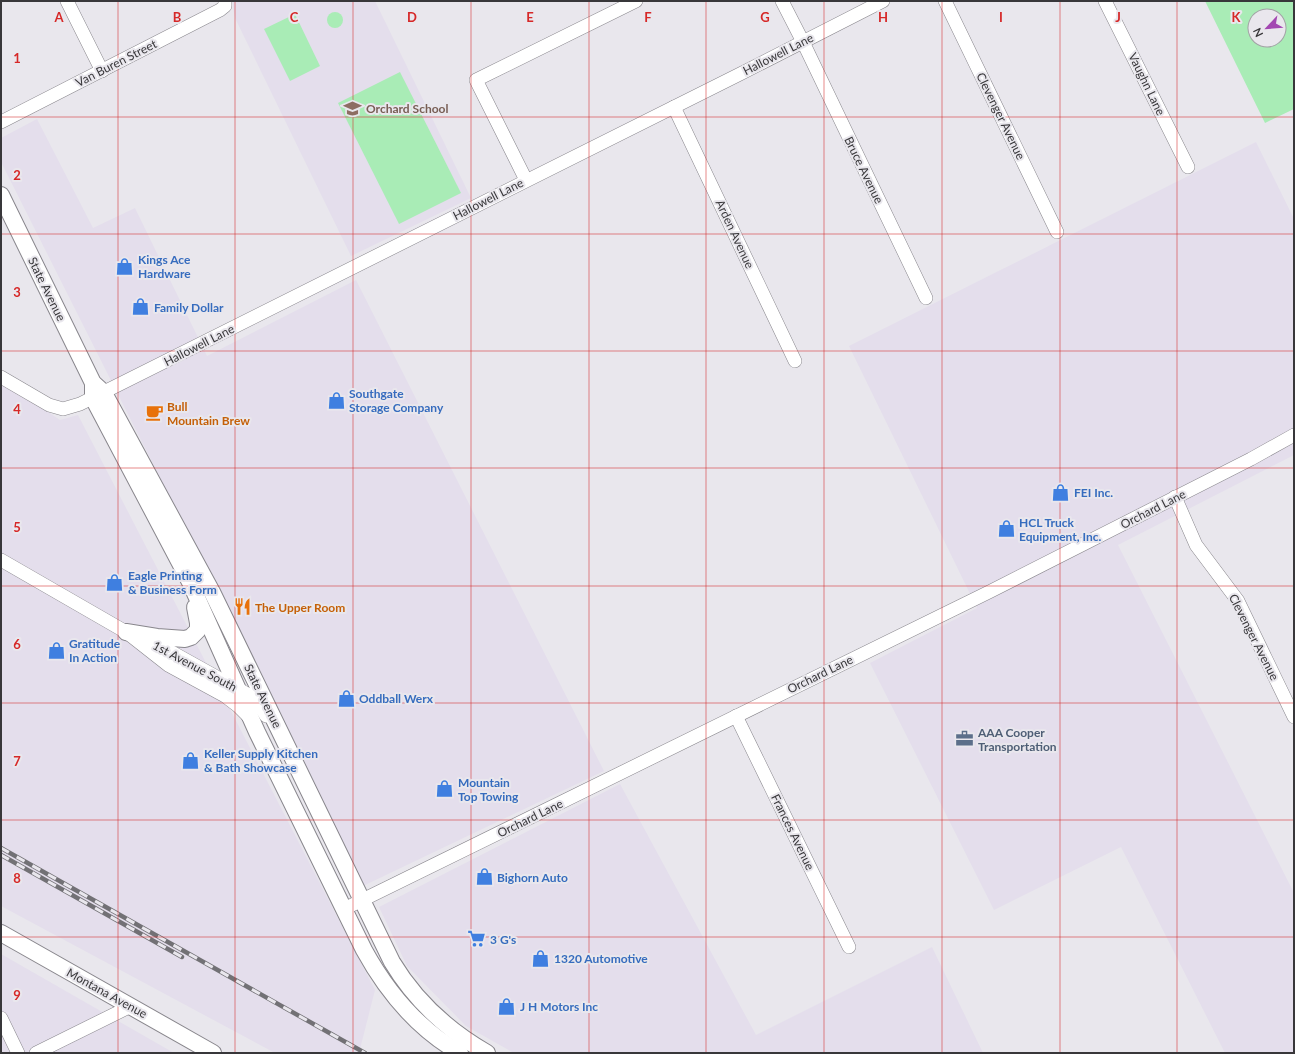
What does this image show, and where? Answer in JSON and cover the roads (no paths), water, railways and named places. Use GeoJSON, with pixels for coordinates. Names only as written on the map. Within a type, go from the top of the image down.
{"type":"FeatureCollection","features":[{"type":"Feature","properties":{"kind":"main road","name":"State Avenue"},"geometry":{"type":"LineString","coordinates":[[1,195],[190,582],[254,724],[344,909],[374,967],[393,995],[405,1009],[425,1028],[460,1053]]}},
{"type":"Feature","properties":{"kind":"main road","name":"State Avenue"},"geometry":{"type":"LineString","coordinates":[[97,391],[212,592],[392,962],[402,978],[430,1011],[446,1026],[487,1053]]}},
{"type":"Feature","properties":{"kind":"main road"},"geometry":{"type":"LineString","coordinates":[[126,632],[179,639],[185,639],[195,634],[198,630],[198,623],[190,582]]}},
{"type":"Feature","properties":{"kind":"main road","name":"Montana Avenue"},"geometry":{"type":"LineString","coordinates":[[1,933],[131,1006],[194,1047],[213,1053]]}},
{"type":"Feature","properties":{"kind":"street"},"geometry":{"type":"LineString","coordinates":[[67,1],[102,71]]}},
{"type":"Feature","properties":{"kind":"street","name":"Van Buren Street"},"geometry":{"type":"LineString","coordinates":[[1,122],[220,10],[225,6],[225,1]]}},
{"type":"Feature","properties":{"kind":"street"},"geometry":{"type":"LineString","coordinates":[[526,180],[476,80],[636,1]]}},
{"type":"Feature","properties":{"kind":"street","name":"Bruce Avenue"},"geometry":{"type":"LineString","coordinates":[[782,1],[926,298]]}},
{"type":"Feature","properties":{"kind":"street","name":"Hallowell Lane"},"geometry":{"type":"LineString","coordinates":[[1,377],[49,405],[64,409],[80,404],[97,391],[674,107],[883,1]]}},
{"type":"Feature","properties":{"kind":"street","name":"Clevenger Avenue"},"geometry":{"type":"LineString","coordinates":[[945,1],[1057,232]]}},
{"type":"Feature","properties":{"kind":"street","name":"Vaughn Lane"},"geometry":{"type":"LineString","coordinates":[[1105,1],[1188,167]]}},
{"type":"Feature","properties":{"kind":"street","name":"Arden Avenue"},"geometry":{"type":"LineString","coordinates":[[674,107],[795,361]]}},
{"type":"Feature","properties":{"kind":"street","name":"Orchard Lane"},"geometry":{"type":"LineString","coordinates":[[344,909],[988,592],[1250,459],[1294,435]]}},
{"type":"Feature","properties":{"kind":"street","name":"Clevenger Avenue"},"geometry":{"type":"LineString","coordinates":[[1175,497],[1196,544],[1238,602],[1294,717]]}},
{"type":"Feature","properties":{"kind":"street","name":"1st Avenue South"},"geometry":{"type":"LineString","coordinates":[[1,560],[126,632],[168,650],[249,695],[259,705],[291,765],[318,811]]}},
{"type":"Feature","properties":{"kind":"street","name":"1st Avenue South"},"geometry":{"type":"LineString","coordinates":[[126,632],[168,665],[225,696],[238,706],[254,724]]}},
{"type":"Feature","properties":{"kind":"street","name":"Frances Avenue"},"geometry":{"type":"LineString","coordinates":[[736,716],[849,947]]}},
{"type":"Feature","properties":{"kind":"street"},"geometry":{"type":"LineString","coordinates":[[36,1053],[131,1006]]}},
{"type":"Feature","properties":{"kind":"street"},"geometry":{"type":"LineString","coordinates":[[1,1018],[18,1053]]}},
{"type":"Feature","properties":{"kind":"railway"},"geometry":{"type":"LineString","coordinates":[[1,848],[365,1053]]}},
{"type":"Feature","properties":{"kind":"railway"},"geometry":{"type":"LineString","coordinates":[[1,855],[182,957]]}},
{"type":"Feature","properties":{"kind":"place","name":"Orchard School"},"geometry":{"type":"Point","coordinates":[353,108]}},
{"type":"Feature","properties":{"kind":"place","name":"Kings Ace Hardware"},"geometry":{"type":"Point","coordinates":[125,266]}},
{"type":"Feature","properties":{"kind":"place","name":"Family Dollar"},"geometry":{"type":"Point","coordinates":[141,307]}},
{"type":"Feature","properties":{"kind":"place","name":"Southgate Storage Company"},"geometry":{"type":"Point","coordinates":[336,400]}},
{"type":"Feature","properties":{"kind":"place","name":"Bull Mountain Brew"},"geometry":{"type":"Point","coordinates":[154,413]}},
{"type":"Feature","properties":{"kind":"place","name":"FEI Inc."},"geometry":{"type":"Point","coordinates":[1061,492]}},
{"type":"Feature","properties":{"kind":"place","name":"HCL Truck Equipment, Inc."},"geometry":{"type":"Point","coordinates":[1006,529]}},
{"type":"Feature","properties":{"kind":"place","name":"Eagle Printing & Business Form"},"geometry":{"type":"Point","coordinates":[115,582]}},
{"type":"Feature","properties":{"kind":"place","name":"The Upper Room"},"geometry":{"type":"Point","coordinates":[242,607]}},
{"type":"Feature","properties":{"kind":"place","name":"Gratitude In Action"},"geometry":{"type":"Point","coordinates":[56,650]}},
{"type":"Feature","properties":{"kind":"place","name":"Oddball Werx"},"geometry":{"type":"Point","coordinates":[346,698]}},
{"type":"Feature","properties":{"kind":"place","name":"AAA Cooper Transportation"},"geometry":{"type":"Point","coordinates":[965,739]}},
{"type":"Feature","properties":{"kind":"place","name":"Keller Supply Kitchen & Bath Showcase"},"geometry":{"type":"Point","coordinates":[191,760]}},
{"type":"Feature","properties":{"kind":"place","name":"Mountain Top Towing"},"geometry":{"type":"Point","coordinates":[445,789]}},
{"type":"Feature","properties":{"kind":"place","name":"Bighorn Auto"},"geometry":{"type":"Point","coordinates":[484,877]}},
{"type":"Feature","properties":{"kind":"place","name":"3 G's"},"geometry":{"type":"Point","coordinates":[477,939]}},
{"type":"Feature","properties":{"kind":"place","name":"1320 Automotive"},"geometry":{"type":"Point","coordinates":[541,958]}},
{"type":"Feature","properties":{"kind":"place","name":"J H Motors Inc"},"geometry":{"type":"Point","coordinates":[507,1006]}}]}
